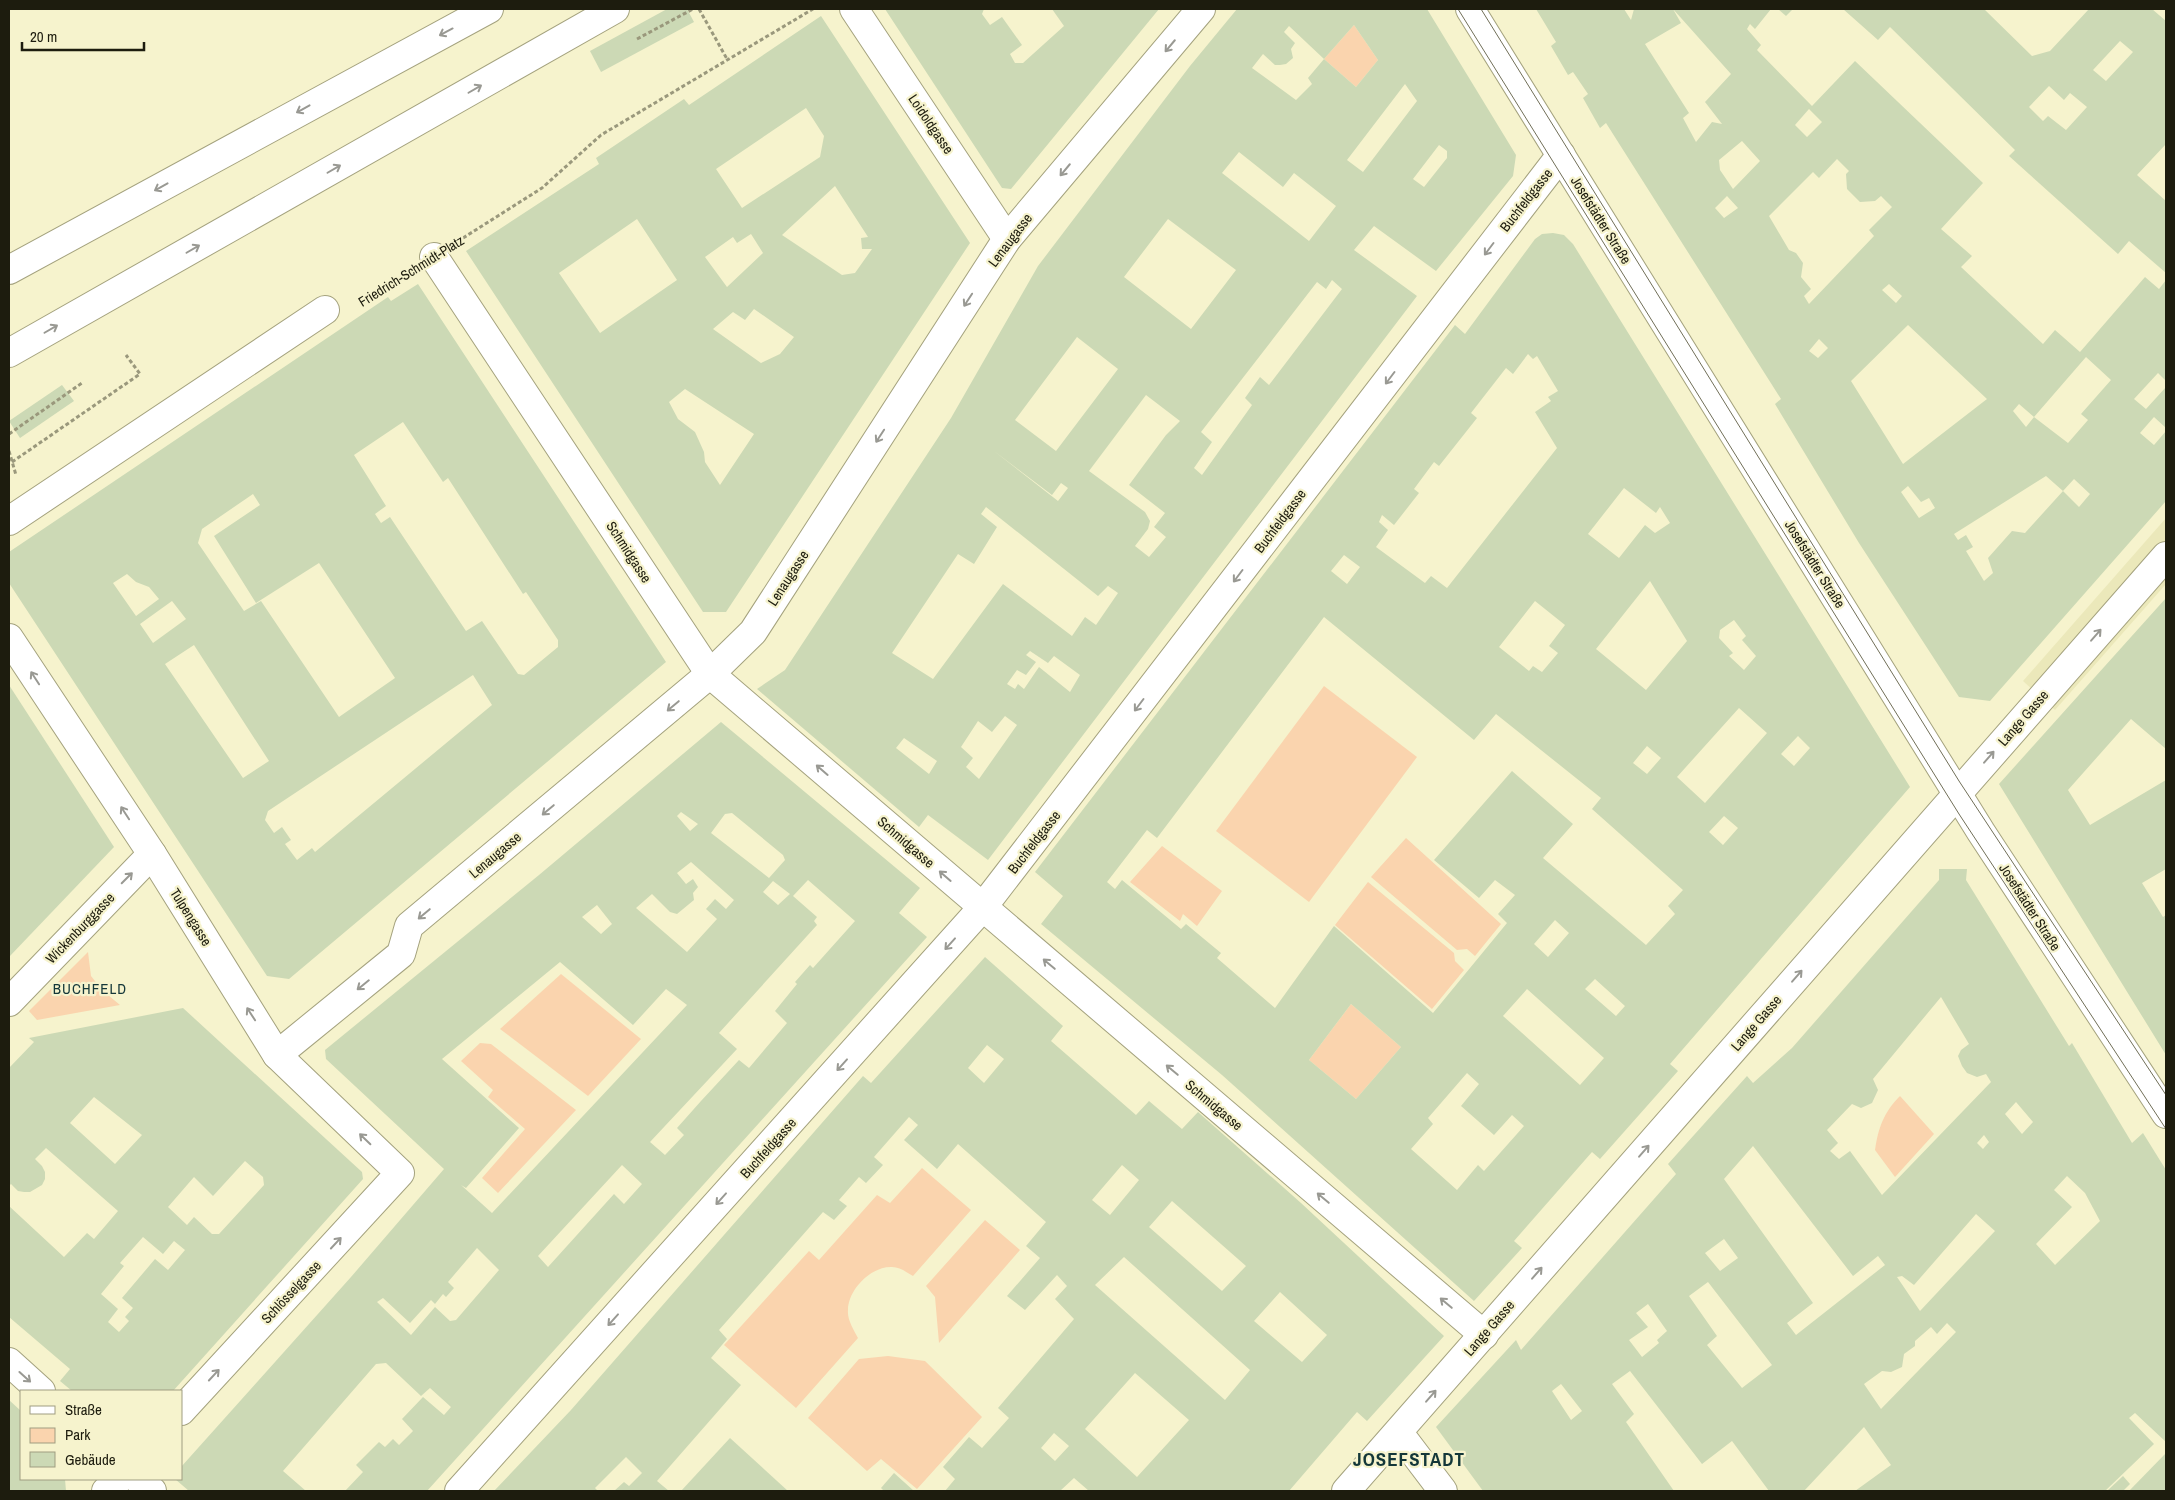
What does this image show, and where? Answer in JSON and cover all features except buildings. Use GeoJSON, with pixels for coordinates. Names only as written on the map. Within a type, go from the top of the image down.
{"type":"FeatureCollection","features":[{"type":"Feature","properties":{"kind":"street"},"geometry":{"type":"LineString","coordinates":[[9,270],[489,9]]}},
{"type":"Feature","properties":{"kind":"street"},"geometry":{"type":"LineString","coordinates":[[9,353],[615,9]]}},
{"type":"Feature","properties":{"kind":"street","name":"Loidoldgasse"},"geometry":{"type":"LineString","coordinates":[[854,9],[1007,239]]}},
{"type":"Feature","properties":{"kind":"street","name":"Lenaugasse"},"geometry":{"type":"LineString","coordinates":[[277,1055],[401,954],[410,926],[710,674],[753,632],[1007,239],[1202,9]]}},
{"type":"Feature","properties":{"kind":"street","name":"Josefstädter Straße"},"geometry":{"type":"LineString","coordinates":[[1470,9],[1956,793],[2166,1114]]}},
{"type":"Feature","properties":{"kind":"street","name":"Buchfeldgasse"},"geometry":{"type":"LineString","coordinates":[[459,1491],[982,908],[1561,155]]}},
{"type":"Feature","properties":{"kind":"street","name":"Schmidgasse"},"geometry":{"type":"LineString","coordinates":[[434,257],[710,674],[1484,1335]]}},
{"type":"Feature","properties":{"kind":"street"},"geometry":{"type":"LineString","coordinates":[[9,521],[325,310]]}},
{"type":"Feature","properties":{"kind":"street","name":"Lange Gasse"},"geometry":{"type":"LineString","coordinates":[[1346,1491],[1399,1433],[1956,793],[2166,556]]}},
{"type":"Feature","properties":{"kind":"street","name":"Tulpengasse"},"geometry":{"type":"LineString","coordinates":[[9,638],[152,854],[277,1055],[400,1173]]}},
{"type":"Feature","properties":{"kind":"street","name":"Wickenburggasse"},"geometry":{"type":"LineString","coordinates":[[9,1002],[152,854]]}},
{"type":"Feature","properties":{"kind":"street","name":"Schlösselgasse"},"geometry":{"type":"LineString","coordinates":[[182,1410],[400,1173]]}},
{"type":"Feature","properties":{"kind":"street"},"geometry":{"type":"LineString","coordinates":[[9,1362],[40,1390]]}},
{"type":"Feature","properties":{"kind":"street"},"geometry":{"type":"LineString","coordinates":[[1399,1433],[1443,1491]]}},
{"type":"Feature","properties":{"kind":"street"},"geometry":{"type":"LineString","coordinates":[[106,1491],[118,1480]]}},
{"type":"Feature","properties":{"kind":"street"},"geometry":{"type":"LineString","coordinates":[[139,1480],[152,1491]]}},
{"type":"Feature","properties":{"kind":"path"},"geometry":{"type":"LineString","coordinates":[[674,19],[693,9]]}},
{"type":"Feature","properties":{"kind":"path"},"geometry":{"type":"LineString","coordinates":[[699,9],[727,59]]}},
{"type":"Feature","properties":{"kind":"path","name":"Friedrich-Schmidt-Platz"},"geometry":{"type":"LineString","coordinates":[[325,310],[337,317],[542,188],[601,135],[813,9]]}},
{"type":"Feature","properties":{"kind":"path"},"geometry":{"type":"LineString","coordinates":[[12,462],[140,374],[126,355]]}},
{"type":"Feature","properties":{"kind":"path"},"geometry":{"type":"LineString","coordinates":[[9,434],[82,383]]}},
{"type":"Feature","properties":{"kind":"shaded area"},"geometry":{"type":"Polygon","coordinates":[[[2166,518],[2166,584],[2055,710],[2023,681],[2166,518]]]}},
{"type":"Feature","properties":{"kind":"green space"},"geometry":{"type":"Polygon","coordinates":[[[1354,25],[1378,60],[1356,87],[1324,59],[1354,25]]]}},
{"type":"Feature","properties":{"kind":"green space"},"geometry":{"type":"Polygon","coordinates":[[[1324,686],[1417,757],[1309,902],[1216,831],[1324,686]]]}},
{"type":"Feature","properties":{"kind":"green space"},"geometry":{"type":"Polygon","coordinates":[[[1406,838],[1501,924],[1475,956],[1467,949],[1457,950],[1371,877],[1406,838]]]}},
{"type":"Feature","properties":{"kind":"green space"},"geometry":{"type":"Polygon","coordinates":[[[1162,846],[1222,891],[1197,926],[1183,914],[1180,921],[1130,882],[1162,846]]]}},
{"type":"Feature","properties":{"kind":"green space"},"geometry":{"type":"Polygon","coordinates":[[[1368,882],[1454,953],[1455,961],[1464,970],[1432,1009],[1335,925],[1368,882]]]}},
{"type":"Feature","properties":{"kind":"green space"},"geometry":{"type":"Polygon","coordinates":[[[88,952],[91,976],[102,990],[120,1005],[37,1020],[29,1011],[88,952]]]}},
{"type":"Feature","properties":{"kind":"green space"},"geometry":{"type":"Polygon","coordinates":[[[561,974],[641,1039],[588,1096],[500,1029],[561,974]]]}},
{"type":"Feature","properties":{"kind":"green space"},"geometry":{"type":"Polygon","coordinates":[[[1351,1004],[1401,1047],[1356,1099],[1309,1060],[1351,1004]]]}},
{"type":"Feature","properties":{"kind":"green space"},"geometry":{"type":"Polygon","coordinates":[[[480,1043],[491,1044],[576,1110],[498,1193],[482,1178],[525,1129],[488,1097],[493,1090],[461,1061],[480,1043]]]}},
{"type":"Feature","properties":{"kind":"green space"},"geometry":{"type":"Polygon","coordinates":[[[1900,1096],[1934,1134],[1895,1177],[1875,1150],[1883,1121],[1890,1108],[1900,1096]]]}},
{"type":"Feature","properties":{"kind":"green space"},"geometry":{"type":"Polygon","coordinates":[[[922,1168],[971,1210],[913,1276],[895,1267],[884,1268],[876,1270],[856,1287],[849,1302],[848,1314],[858,1338],[796,1408],[724,1345],[809,1251],[819,1260],[877,1195],[890,1203],[922,1168]]]}},
{"type":"Feature","properties":{"kind":"green space"},"geometry":{"type":"Polygon","coordinates":[[[985,1220],[1020,1250],[939,1343],[935,1297],[926,1286],[985,1220]]]}},
{"type":"Feature","properties":{"kind":"green space"},"geometry":{"type":"Polygon","coordinates":[[[888,1356],[925,1361],[982,1417],[917,1489],[881,1459],[867,1471],[808,1418],[859,1359],[888,1356]]]}},
{"type":"Feature","properties":{"kind":"tram line"},"geometry":{"type":"LineString","coordinates":[[1458,9],[1959,814],[2166,1129]]}},
{"type":"Feature","properties":{"kind":"tram line"},"geometry":{"type":"LineString","coordinates":[[1481,9],[1959,781],[2166,1095]]}},
{"type":"Feature","properties":{"kind":"district","name":"BUCHFELD"},"geometry":{"type":"Point","coordinates":[90,989]}},
{"type":"Feature","properties":{"kind":"district","name":"JOSEFSTADT"},"geometry":{"type":"Point","coordinates":[1409,1459]}}]}
